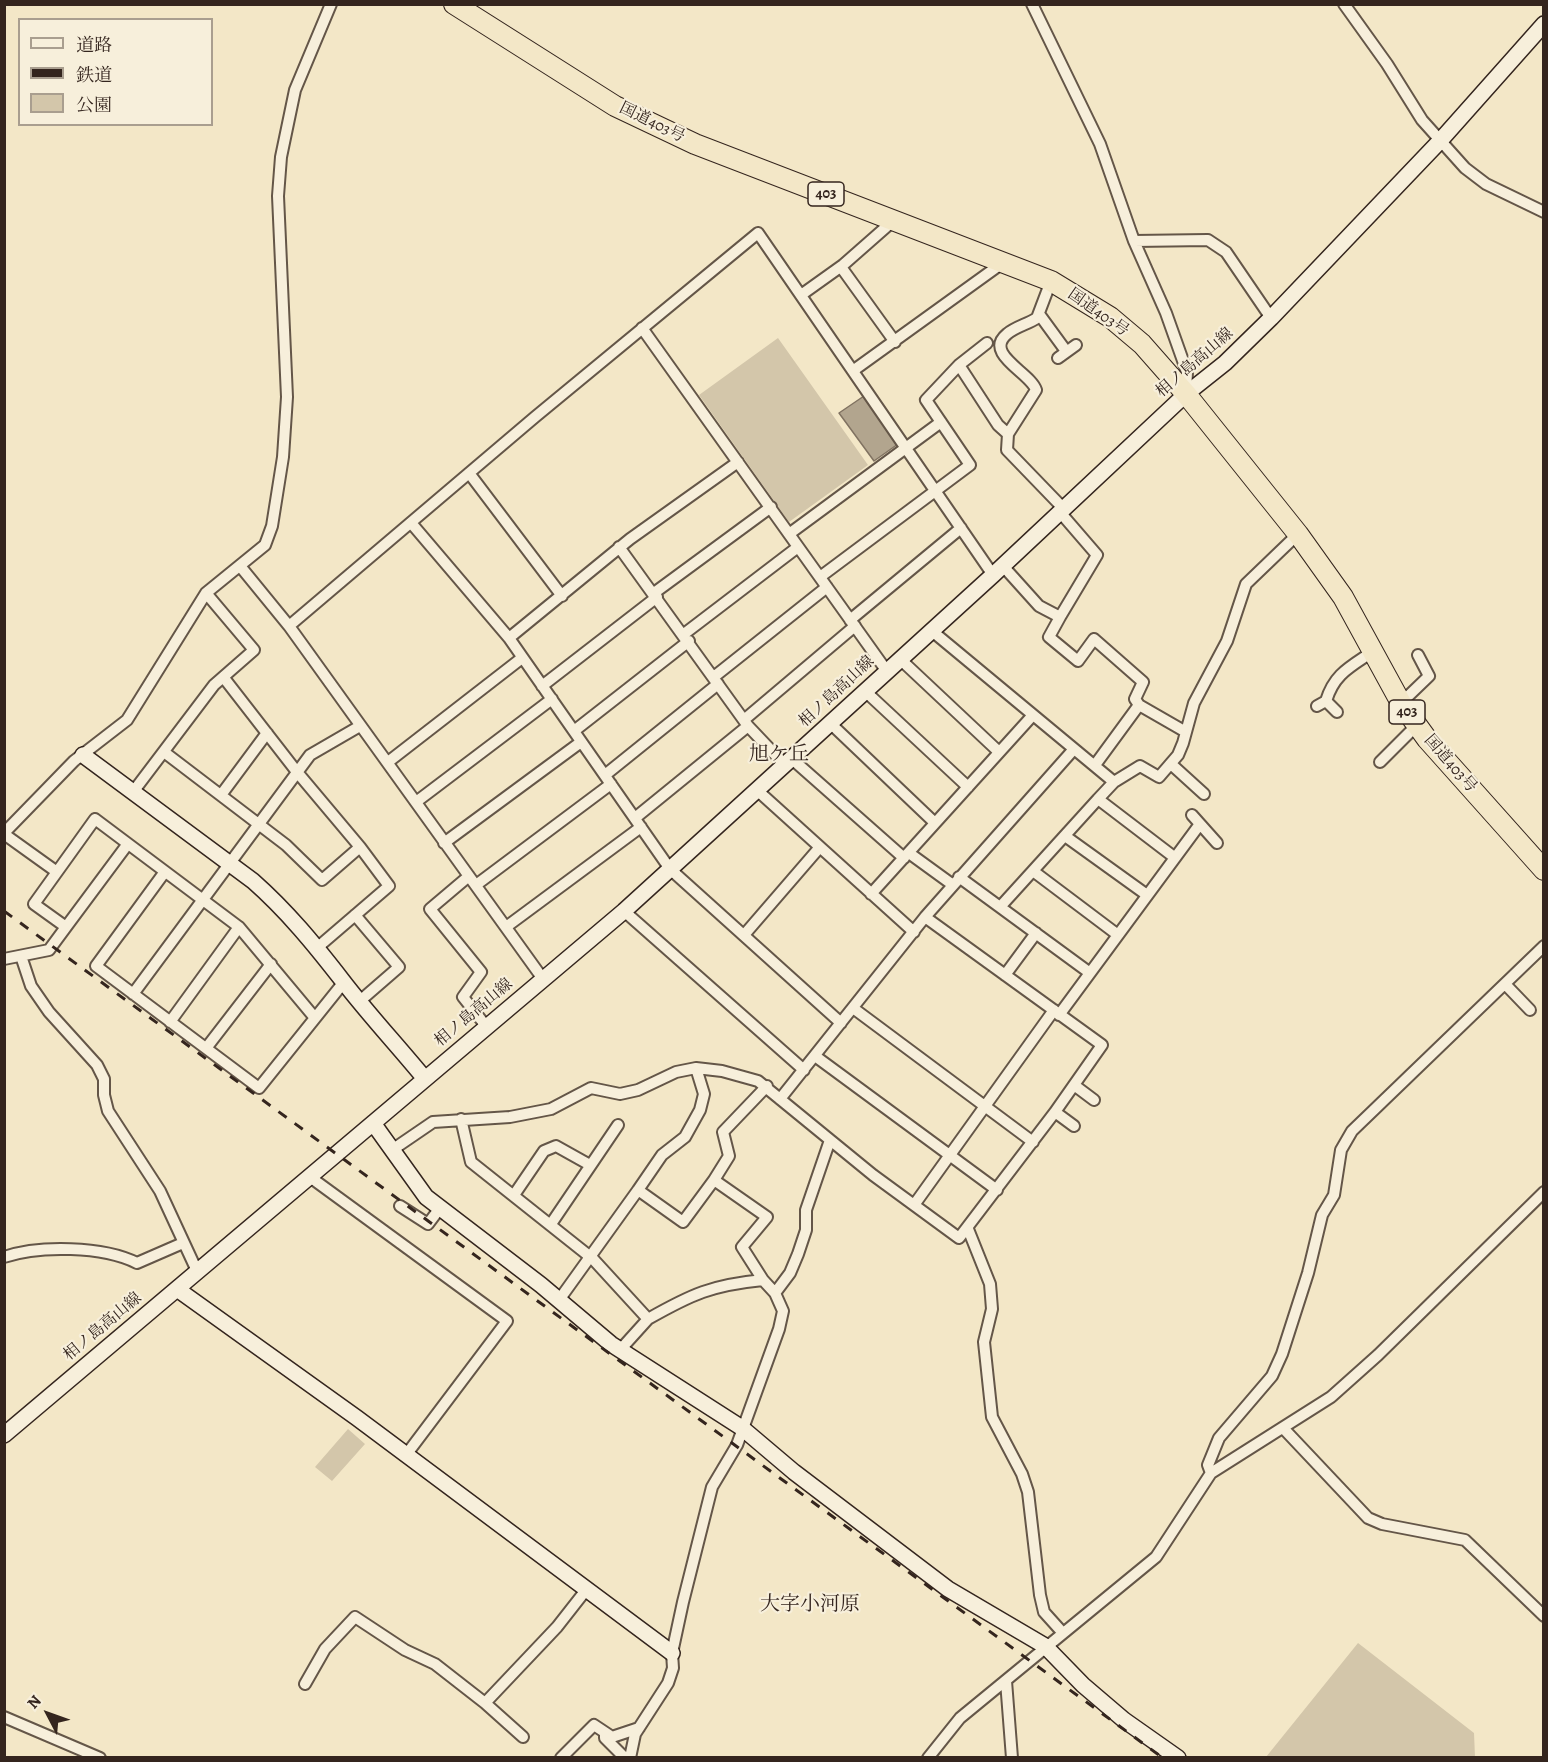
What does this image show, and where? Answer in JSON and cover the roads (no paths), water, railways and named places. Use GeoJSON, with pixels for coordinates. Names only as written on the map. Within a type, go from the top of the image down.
{"type":"FeatureCollection","features":[{"type":"Feature","properties":{"kind":"highway","name":"国道403号"},"geometry":{"type":"LineString","coordinates":[[453,4],[615,106],[695,144],[1001,264],[1051,281],[1110,317],[1142,344],[1186,394],[1298,534],[1343,597],[1401,703],[1417,725],[1544,870]]}},
{"type":"Feature","properties":{"kind":"street"},"geometry":{"type":"LineString","coordinates":[[57,872],[4,833],[74,761],[127,720],[207,593],[265,545],[269,536],[283,457],[287,397],[278,196],[281,157],[296,90],[331,4]]}},
{"type":"Feature","properties":{"kind":"street"},"geometry":{"type":"LineString","coordinates":[[1032,4],[1100,144],[1134,241],[1166,312],[1187,372],[1186,394]]}},
{"type":"Feature","properties":{"kind":"street"},"geometry":{"type":"LineString","coordinates":[[1344,4],[1439,142],[1465,168],[1486,184],[1544,212]]}},
{"type":"Feature","properties":{"kind":"street","name":"相ノ島高山線"},"geometry":{"type":"LineString","coordinates":[[4,1436],[624,910],[758,791],[1186,394],[1225,363],[1439,142],[1544,24]]}},
{"type":"Feature","properties":{"kind":"street"},"geometry":{"type":"LineString","coordinates":[[801,295],[841,267],[893,221]]}},
{"type":"Feature","properties":{"kind":"street"},"geometry":{"type":"LineString","coordinates":[[289,626],[758,233],[961,528],[998,570],[1039,606],[1060,617]]}},
{"type":"Feature","properties":{"kind":"street"},"geometry":{"type":"LineString","coordinates":[[1134,241],[1208,240],[1226,252],[1271,318]]}},
{"type":"Feature","properties":{"kind":"street"},"geometry":{"type":"LineString","coordinates":[[854,370],[1001,264]]}},
{"type":"Feature","properties":{"kind":"street"},"geometry":{"type":"LineString","coordinates":[[841,267],[895,342]]}},
{"type":"Feature","properties":{"kind":"street"},"geometry":{"type":"LineString","coordinates":[[1051,281],[1039,314],[1027,325],[1008,333],[1001,341],[1000,349],[1005,358],[1034,382],[1036,390],[1008,434],[1007,450],[1061,510],[1097,555],[1047,641],[1078,661],[1094,639],[1143,682],[1135,699],[1139,705],[1186,732]]}},
{"type":"Feature","properties":{"kind":"street"},"geometry":{"type":"LineString","coordinates":[[1039,314],[1067,351]]}},
{"type":"Feature","properties":{"kind":"street"},"geometry":{"type":"LineString","coordinates":[[642,328],[886,670]]}},
{"type":"Feature","properties":{"kind":"street"},"geometry":{"type":"LineString","coordinates":[[820,577],[970,465],[926,400],[959,366],[987,343]]}},
{"type":"Feature","properties":{"kind":"street"},"geometry":{"type":"LineString","coordinates":[[959,366],[998,425],[1008,434]]}},
{"type":"Feature","properties":{"kind":"street"},"geometry":{"type":"LineString","coordinates":[[789,534],[941,422]]}},
{"type":"Feature","properties":{"kind":"street"},"geometry":{"type":"LineString","coordinates":[[509,638],[619,547],[738,462]]}},
{"type":"Feature","properties":{"kind":"street"},"geometry":{"type":"LineString","coordinates":[[469,473],[562,596]]}},
{"type":"Feature","properties":{"kind":"street"},"geometry":{"type":"LineString","coordinates":[[542,686],[655,595],[771,507]]}},
{"type":"Feature","properties":{"kind":"street"},"geometry":{"type":"LineString","coordinates":[[412,524],[509,638],[670,869],[841,1023]]}},
{"type":"Feature","properties":{"kind":"street"},"geometry":{"type":"LineString","coordinates":[[506,927],[638,822],[853,623],[961,528]]}},
{"type":"Feature","properties":{"kind":"street"},"geometry":{"type":"LineString","coordinates":[[1000,907],[1114,782],[1140,766],[1159,777],[1171,764],[1183,743],[1204,679],[1227,640],[1246,584],[1298,534]]}},
{"type":"Feature","properties":{"kind":"street"},"geometry":{"type":"LineString","coordinates":[[619,547],[687,637],[746,722],[788,762],[906,855],[1000,907],[1090,973]]}},
{"type":"Feature","properties":{"kind":"street"},"geometry":{"type":"LineString","coordinates":[[574,731],[798,547]]}},
{"type":"Feature","properties":{"kind":"street"},"geometry":{"type":"LineString","coordinates":[[240,566],[289,626],[543,979]]}},
{"type":"Feature","properties":{"kind":"street"},"geometry":{"type":"LineString","coordinates":[[486,1026],[463,998],[481,972],[430,909],[473,880],[608,779],[716,680],[827,587]]}},
{"type":"Feature","properties":{"kind":"street"},"geometry":{"type":"LineString","coordinates":[[133,792],[214,685],[254,650],[207,593]]}},
{"type":"Feature","properties":{"kind":"street"},"geometry":{"type":"LineString","coordinates":[[932,631],[1114,782]]}},
{"type":"Feature","properties":{"kind":"street"},"geometry":{"type":"LineString","coordinates":[[1337,712],[1322,703],[1331,684],[1339,675],[1372,652]]}},
{"type":"Feature","properties":{"kind":"street"},"geometry":{"type":"LineString","coordinates":[[1401,703],[1429,676],[1418,655]]}},
{"type":"Feature","properties":{"kind":"street"},"geometry":{"type":"LineString","coordinates":[[388,762],[522,658]]}},
{"type":"Feature","properties":{"kind":"street"},"geometry":{"type":"LineString","coordinates":[[900,659],[999,753]]}},
{"type":"Feature","properties":{"kind":"street"},"geometry":{"type":"LineString","coordinates":[[224,678],[389,886],[318,948]]}},
{"type":"Feature","properties":{"kind":"street"},"geometry":{"type":"LineString","coordinates":[[865,691],[968,787]]}},
{"type":"Feature","properties":{"kind":"street"},"geometry":{"type":"LineString","coordinates":[[416,802],[552,699]]}},
{"type":"Feature","properties":{"kind":"street"},"geometry":{"type":"LineString","coordinates":[[1095,765],[1139,705]]}},
{"type":"Feature","properties":{"kind":"street"},"geometry":{"type":"LineString","coordinates":[[871,894],[1033,715]]}},
{"type":"Feature","properties":{"kind":"street"},"geometry":{"type":"LineString","coordinates":[[830,723],[935,823]]}},
{"type":"Feature","properties":{"kind":"street"},"geometry":{"type":"LineString","coordinates":[[1380,762],[1417,725]]}},
{"type":"Feature","properties":{"kind":"street"},"geometry":{"type":"LineString","coordinates":[[133,994],[310,755],[360,726]]}},
{"type":"Feature","properties":{"kind":"street"},"geometry":{"type":"LineString","coordinates":[[221,795],[267,733]]}},
{"type":"Feature","properties":{"kind":"street"},"geometry":{"type":"LineString","coordinates":[[444,843],[581,742]]}},
{"type":"Feature","properties":{"kind":"street"},"geometry":{"type":"LineString","coordinates":[[780,1099],[956,881],[1074,749]]}},
{"type":"Feature","properties":{"kind":"street"},"geometry":{"type":"LineString","coordinates":[[164,752],[286,845],[322,880],[360,847]]}},
{"type":"Feature","properties":{"kind":"street"},"geometry":{"type":"LineString","coordinates":[[83,755],[230,863],[279,904],[425,1079]]}},
{"type":"Feature","properties":{"kind":"street"},"geometry":{"type":"LineString","coordinates":[[1171,764],[1204,794]]}},
{"type":"Feature","properties":{"kind":"street"},"geometry":{"type":"LineString","coordinates":[[758,791],[914,932]]}},
{"type":"Feature","properties":{"kind":"street"},"geometry":{"type":"LineString","coordinates":[[1098,799],[1174,857]]}},
{"type":"Feature","properties":{"kind":"street"},"geometry":{"type":"LineString","coordinates":[[1192,815],[1217,843]]}},
{"type":"Feature","properties":{"kind":"street"},"geometry":{"type":"LineString","coordinates":[[66,927],[34,904],[94,819],[239,927],[315,1018]]}},
{"type":"Feature","properties":{"kind":"street"},"geometry":{"type":"LineString","coordinates":[[914,1205],[985,1106],[1090,973],[1200,824]]}},
{"type":"Feature","properties":{"kind":"street"},"geometry":{"type":"LineString","coordinates":[[1065,836],[1147,895]]}},
{"type":"Feature","properties":{"kind":"street"},"geometry":{"type":"LineString","coordinates":[[4,959],[49,950],[127,845]]}},
{"type":"Feature","properties":{"kind":"street"},"geometry":{"type":"LineString","coordinates":[[744,935],[820,847]]}},
{"type":"Feature","properties":{"kind":"street"},"geometry":{"type":"LineString","coordinates":[[1033,871],[1118,935]]}},
{"type":"Feature","properties":{"kind":"street"},"geometry":{"type":"LineString","coordinates":[[164,873],[96,966],[259,1088],[344,982]]}},
{"type":"Feature","properties":{"kind":"street"},"geometry":{"type":"LineString","coordinates":[[624,910],[804,1070]]}},
{"type":"Feature","properties":{"kind":"street"},"geometry":{"type":"LineString","coordinates":[[355,915],[399,967],[361,1000]]}},
{"type":"Feature","properties":{"kind":"street"},"geometry":{"type":"LineString","coordinates":[[392,1150],[433,1122],[510,1117],[551,1109],[591,1089],[620,1094],[638,1090],[676,1072],[696,1068],[758,1080],[830,1140],[959,1239],[1033,1142],[1102,1045],[925,918]]}},
{"type":"Feature","properties":{"kind":"street"},"geometry":{"type":"LineString","coordinates":[[170,1022],[239,927]]}},
{"type":"Feature","properties":{"kind":"street"},"geometry":{"type":"LineString","coordinates":[[1005,975],[1036,933]]}},
{"type":"Feature","properties":{"kind":"street"},"geometry":{"type":"LineString","coordinates":[[1211,1473],[1208,1465],[1219,1438],[1272,1376],[1282,1354],[1308,1273],[1322,1215],[1334,1195],[1341,1150],[1352,1131],[1544,946]]}},
{"type":"Feature","properties":{"kind":"street"},"geometry":{"type":"LineString","coordinates":[[21,956],[31,986],[49,1012],[97,1065],[104,1079],[104,1095],[108,1111],[160,1191],[197,1271]]}},
{"type":"Feature","properties":{"kind":"street"},"geometry":{"type":"LineString","coordinates":[[207,1047],[271,964]]}},
{"type":"Feature","properties":{"kind":"street"},"geometry":{"type":"LineString","coordinates":[[1505,984],[1530,1010]]}},
{"type":"Feature","properties":{"kind":"street"},"geometry":{"type":"LineString","coordinates":[[853,1008],[1033,1142]]}},
{"type":"Feature","properties":{"kind":"street"},"geometry":{"type":"LineString","coordinates":[[815,1056],[997,1190]]}},
{"type":"Feature","properties":{"kind":"street"},"geometry":{"type":"LineString","coordinates":[[559,1300],[662,1155],[685,1137],[700,1110],[704,1094],[696,1068]]}},
{"type":"Feature","properties":{"kind":"street"},"geometry":{"type":"LineString","coordinates":[[1074,1085],[1094,1100]]}},
{"type":"Feature","properties":{"kind":"street"},"geometry":{"type":"LineString","coordinates":[[638,1190],[684,1222],[729,1156],[723,1132],[766,1086]]}},
{"type":"Feature","properties":{"kind":"street"},"geometry":{"type":"LineString","coordinates":[[1055,1112],[1074,1126]]}},
{"type":"Feature","properties":{"kind":"street"},"geometry":{"type":"LineString","coordinates":[[461,1119],[471,1162],[590,1256],[648,1320]]}},
{"type":"Feature","properties":{"kind":"street"},"geometry":{"type":"LineString","coordinates":[[373,1123],[426,1197],[620,1350],[742,1428],[794,1472],[948,1589],[1045,1646],[1099,1699],[1178,1758]]}},
{"type":"Feature","properties":{"kind":"street"},"geometry":{"type":"LineString","coordinates":[[551,1224],[618,1125]]}},
{"type":"Feature","properties":{"kind":"street"},"geometry":{"type":"LineString","coordinates":[[775,1293],[790,1273],[798,1254],[806,1230],[806,1210],[830,1140]]}},
{"type":"Feature","properties":{"kind":"street"},"geometry":{"type":"LineString","coordinates":[[513,1195],[544,1151],[556,1146],[590,1165]]}},
{"type":"Feature","properties":{"kind":"street"},"geometry":{"type":"LineString","coordinates":[[310,1177],[507,1321],[406,1455]]}},
{"type":"Feature","properties":{"kind":"street"},"geometry":{"type":"LineString","coordinates":[[630,1758],[639,1728],[668,1683],[673,1668],[672,1653],[711,1487],[737,1445],[779,1329],[783,1311],[775,1293],[763,1280],[742,1247],[766,1217],[714,1180]]}},
{"type":"Feature","properties":{"kind":"street"},"geometry":{"type":"LineString","coordinates":[[928,1758],[960,1718],[1156,1557],[1211,1473],[1284,1429],[1331,1397],[1378,1355],[1544,1192]]}},
{"type":"Feature","properties":{"kind":"street"},"geometry":{"type":"LineString","coordinates":[[399,1206],[428,1224],[440,1208]]}},
{"type":"Feature","properties":{"kind":"street"},"geometry":{"type":"LineString","coordinates":[[968,1229],[990,1284],[992,1309],[984,1342],[992,1417],[1022,1474],[1028,1492],[1044,1612],[1062,1632]]}},
{"type":"Feature","properties":{"kind":"street"},"geometry":{"type":"LineString","coordinates":[[4,1257],[41,1250],[90,1251],[122,1257],[136,1263],[183,1243]]}},
{"type":"Feature","properties":{"kind":"street"},"geometry":{"type":"LineString","coordinates":[[620,1350],[648,1320],[685,1298],[723,1284],[763,1280]]}},
{"type":"Feature","properties":{"kind":"street"},"geometry":{"type":"LineString","coordinates":[[177,1289],[406,1455],[672,1653]]}},
{"type":"Feature","properties":{"kind":"street"},"geometry":{"type":"LineString","coordinates":[[1284,1429],[1368,1518],[1382,1524],[1465,1540],[1544,1616]]}},
{"type":"Feature","properties":{"kind":"street"},"geometry":{"type":"LineString","coordinates":[[486,1703],[586,1590]]}},
{"type":"Feature","properties":{"kind":"street"},"geometry":{"type":"LineString","coordinates":[[305,1684],[325,1649],[355,1617],[405,1650],[435,1664],[486,1703],[523,1737]]}},
{"type":"Feature","properties":{"kind":"street"},"geometry":{"type":"LineString","coordinates":[[1006,1681],[1012,1758]]}},
{"type":"Feature","properties":{"kind":"street"},"geometry":{"type":"LineString","coordinates":[[4,1717],[99,1757]]}},
{"type":"Feature","properties":{"kind":"street"},"geometry":{"type":"LineString","coordinates":[[561,1758],[594,1725],[612,1737],[639,1728]]}},
{"type":"Feature","properties":{"kind":"street"},"geometry":{"type":"LineString","coordinates":[[604,1733],[605,1738],[624,1758]]}},
{"type":"Feature","properties":{"kind":"railway"},"geometry":{"type":"LineString","coordinates":[[4,911],[1163,1758]]}},
{"type":"Feature","properties":{"kind":"district","name":"旭ケ丘"},"geometry":{"type":"Point","coordinates":[779,755]}},
{"type":"Feature","properties":{"kind":"district","name":"大字小河原"},"geometry":{"type":"Point","coordinates":[810,1605]}}]}
